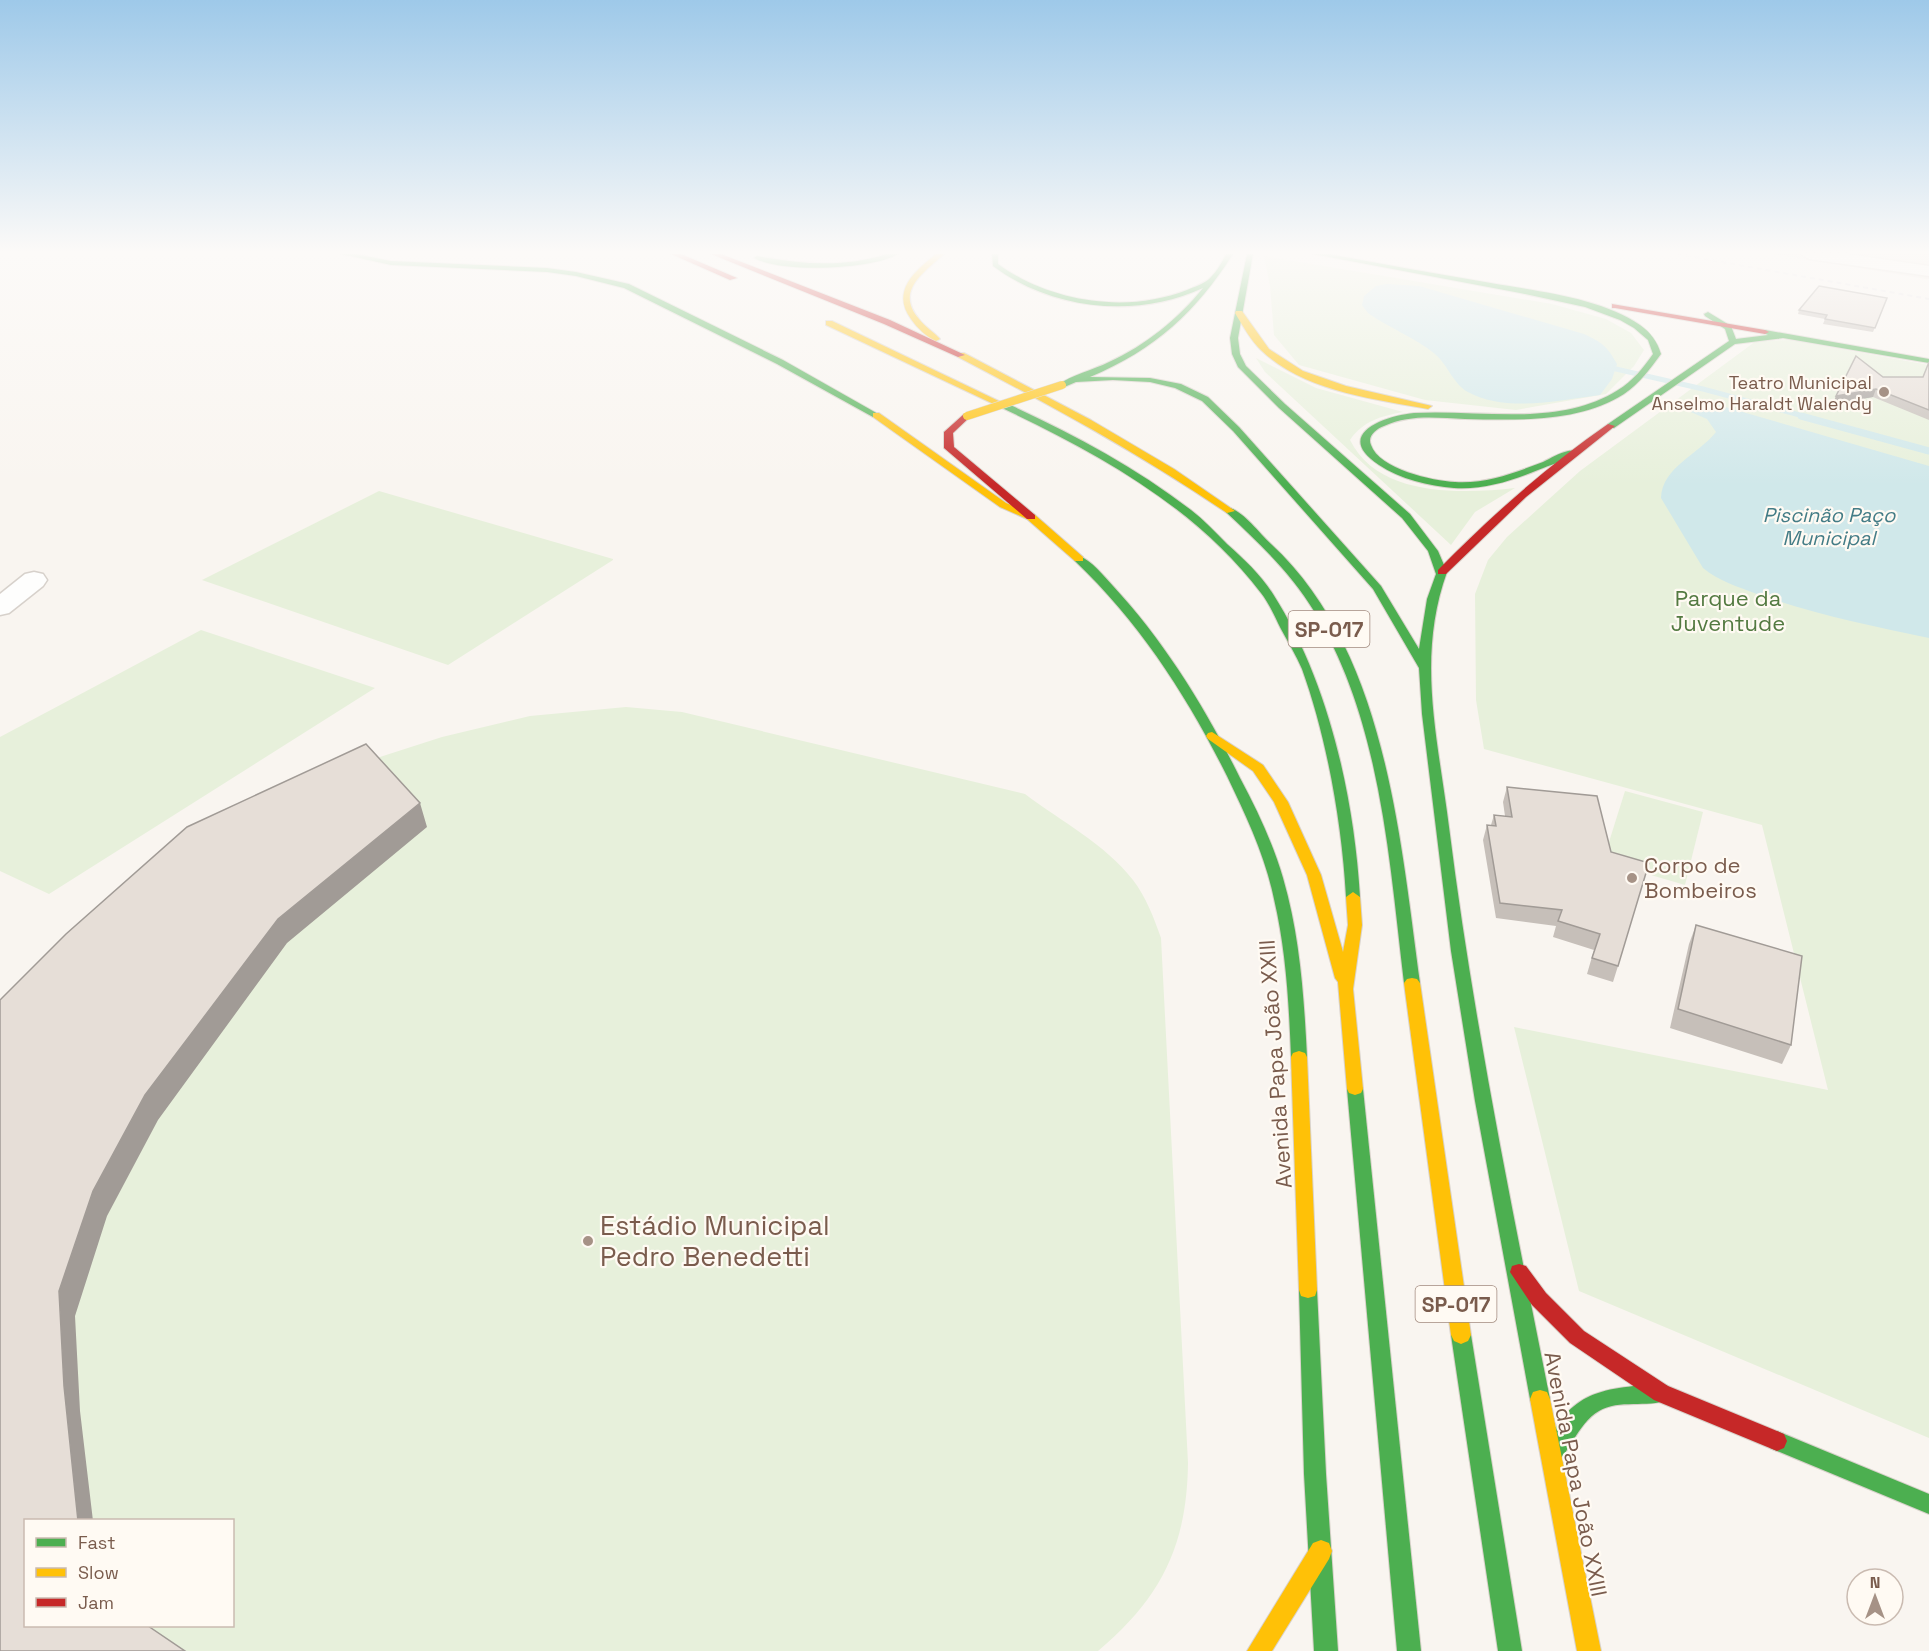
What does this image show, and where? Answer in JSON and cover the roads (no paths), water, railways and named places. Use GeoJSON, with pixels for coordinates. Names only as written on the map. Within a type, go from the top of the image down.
{"type":"FeatureCollection","features":[{"type":"Feature","properties":{"kind":"main road","name":"Avenida Papa João XXIII"},"geometry":{"type":"LineString","coordinates":[[717,331],[780,362],[884,419],[1003,505],[1031,517],[1095,573],[1136,617],[1173,669],[1212,736],[1249,807],[1276,877],[1290,941],[1298,1011],[1315,1474],[1326,1651]]}},
{"type":"Feature","properties":{"kind":"main road","name":"SP-017"},"geometry":{"type":"LineString","coordinates":[[847,331],[1054,429],[1133,473],[1189,513],[1244,565],[1268,594],[1307,668],[1330,743],[1351,860],[1355,925],[1346,989],[1409,1651]]}},
{"type":"Feature","properties":{"kind":"main road","name":"SP-017"},"geometry":{"type":"LineString","coordinates":[[905,331],[944,347],[1074,413],[1222,504],[1276,550],[1303,585],[1342,650],[1375,743],[1386,798],[1450,1267],[1510,1651]]}},
{"type":"Feature","properties":{"kind":"main road"},"geometry":{"type":"LineString","coordinates":[[928,331],[944,347]]}},
{"type":"Feature","properties":{"kind":"main road"},"geometry":{"type":"LineString","coordinates":[[1031,517],[949,448],[946,438],[948,429],[967,416],[1119,362],[1169,331]]}},
{"type":"Feature","properties":{"kind":"main road"},"geometry":{"type":"LineString","coordinates":[[1236,331],[1234,345],[1242,367],[1282,406],[1406,516],[1432,551],[1441,573]]}},
{"type":"Feature","properties":{"kind":"main road"},"geometry":{"type":"LineString","coordinates":[[1252,331],[1267,352],[1289,367],[1305,374],[1400,400],[1484,414]]}},
{"type":"Feature","properties":{"kind":"main road"},"geometry":{"type":"LineString","coordinates":[[1571,453],[1510,479],[1488,484],[1463,485],[1433,482],[1399,472],[1374,460],[1364,449],[1362,440],[1366,433],[1375,427],[1396,418],[1533,414],[1578,409],[1600,403],[1630,388],[1653,366],[1658,355],[1656,344],[1643,331]]}},
{"type":"Feature","properties":{"kind":"main road"},"geometry":{"type":"LineString","coordinates":[[1729,331],[1733,342]]}},
{"type":"Feature","properties":{"kind":"main road"},"geometry":{"type":"LineString","coordinates":[[1763,331],[1929,361]]}},
{"type":"Feature","properties":{"kind":"main road"},"geometry":{"type":"LineString","coordinates":[[1802,331],[1929,354]]}},
{"type":"Feature","properties":{"kind":"main road","name":"Avenida Papa João XXIII"},"geometry":{"type":"LineString","coordinates":[[1589,1651],[1474,1057],[1451,910],[1424,667],[1429,615],[1441,573],[1488,523],[1571,453],[1733,342],[1785,335]]}},
{"type":"Feature","properties":{"kind":"main road"},"geometry":{"type":"LineString","coordinates":[[1068,382],[1113,378],[1150,380],[1178,386],[1205,399],[1236,429],[1377,588],[1424,667]]}},
{"type":"Feature","properties":{"kind":"main road"},"geometry":{"type":"LineString","coordinates":[[1212,736],[1258,768],[1281,802],[1314,874],[1346,989]]}},
{"type":"Feature","properties":{"kind":"main road"},"geometry":{"type":"LineString","coordinates":[[1513,1263],[1539,1299],[1577,1337],[1661,1393],[1929,1504]]}},
{"type":"Feature","properties":{"kind":"main road"},"geometry":{"type":"LineString","coordinates":[[1551,1456],[1585,1406],[1600,1400],[1661,1393]]}},
{"type":"Feature","properties":{"kind":"main road"},"geometry":{"type":"LineString","coordinates":[[1259,1651],[1321,1551]]}},
{"type":"Feature","properties":{"kind":"street"},"geometry":{"type":"LineString","coordinates":[[0,607],[34,580]]}},
{"type":"Feature","properties":{"kind":"water"},"geometry":{"type":"Polygon","coordinates":[[[1399,331],[1574,331],[1584,334],[1604,346],[1617,364],[1612,379],[1600,395],[1551,402],[1499,402],[1463,389],[1440,358],[1399,331]]]}},
{"type":"Feature","properties":{"kind":"water","name":"Piscinão Paço Municipal"},"geometry":{"type":"Polygon","coordinates":[[[1701,400],[1929,466],[1929,638],[1799,608],[1729,583],[1703,568],[1661,498],[1663,487],[1674,469],[1716,432],[1707,419],[1686,410],[1701,400]]]}},
{"type":"Feature","properties":{"kind":"waterway"},"geometry":{"type":"LineString","coordinates":[[1603,366],[1703,389],[1807,417]]}},
{"type":"Feature","properties":{"kind":"waterway"},"geometry":{"type":"LineString","coordinates":[[1801,416],[1929,451]]}},
{"type":"Feature","properties":{"kind":"place","name":"Teatro Municipal Anselmo Haraldt Walendy"},"geometry":{"type":"Point","coordinates":[1884,392]}},
{"type":"Feature","properties":{"kind":"place","name":"Corpo de Bombeiros"},"geometry":{"type":"Point","coordinates":[1632,878]}},
{"type":"Feature","properties":{"kind":"place","name":"Estádio Municipal Pedro Benedetti"},"geometry":{"type":"Point","coordinates":[588,1241]}},
{"type":"Feature","properties":{"kind":"park label","name":"Parque da Juventude"},"geometry":{"type":"Point","coordinates":[1728,610]}}]}
